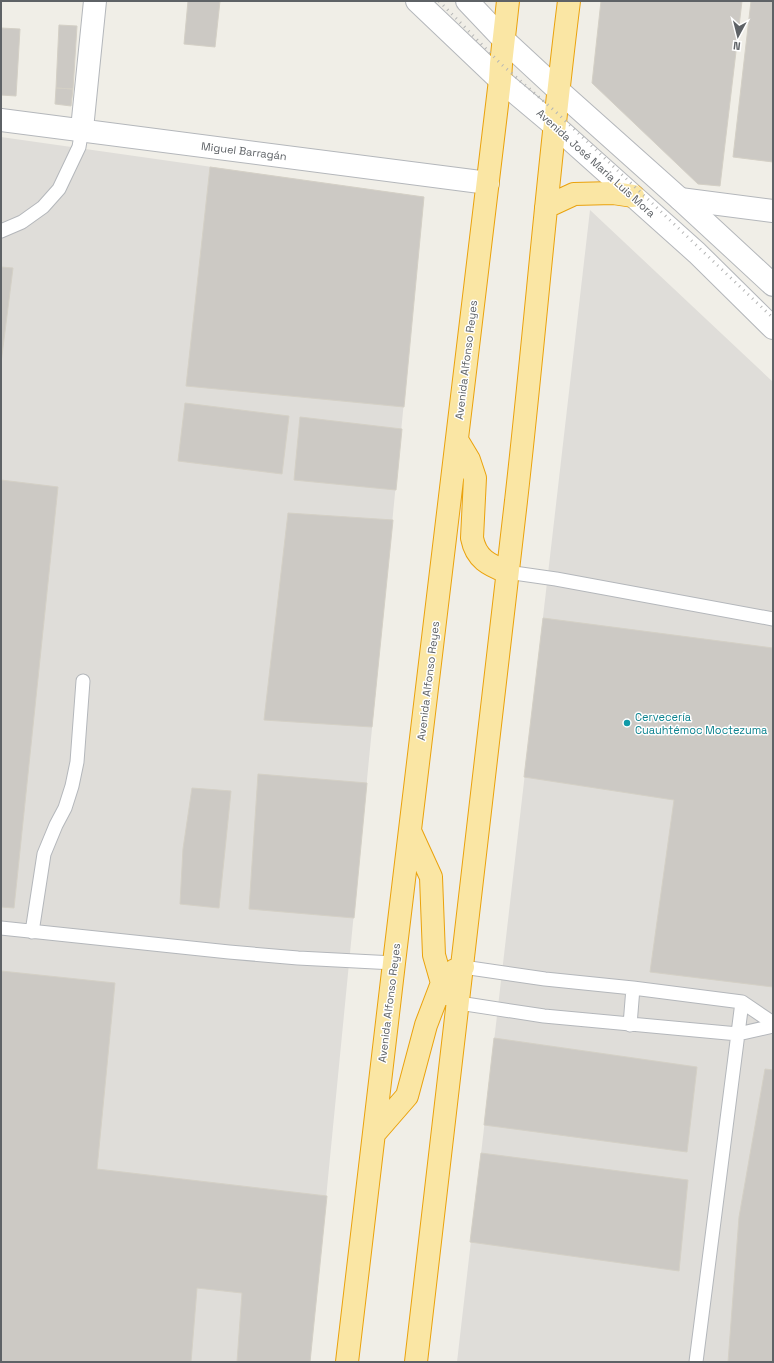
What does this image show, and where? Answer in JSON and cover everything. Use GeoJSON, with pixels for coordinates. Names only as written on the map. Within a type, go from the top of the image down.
{"type":"FeatureCollection","features":[{"type":"Feature","properties":{"kind":"highway","name":"Avenida Alfonso Reyes"},"geometry":{"type":"LineString","coordinates":[[347,1362],[488,183],[508,1]]}},
{"type":"Feature","properties":{"kind":"highway"},"geometry":{"type":"LineString","coordinates":[[416,1362],[459,1003],[516,501],[558,90],[569,1]]}},
{"type":"Feature","properties":{"kind":"highway"},"geometry":{"type":"LineString","coordinates":[[546,206],[574,194],[613,192],[633,196]]}},
{"type":"Feature","properties":{"kind":"highway"},"geometry":{"type":"LineString","coordinates":[[457,440],[469,460],[475,478],[472,538],[473,546],[483,560],[492,566],[507,572]]}},
{"type":"Feature","properties":{"kind":"highway"},"geometry":{"type":"LineString","coordinates":[[410,830],[431,877],[434,955],[442,983],[447,994],[452,1000],[459,1003]]}},
{"type":"Feature","properties":{"kind":"highway"},"geometry":{"type":"LineString","coordinates":[[374,1134],[407,1096],[426,1025],[442,983],[445,978],[455,970],[463,967]]}},
{"type":"Feature","properties":{"kind":"street"},"geometry":{"type":"LineString","coordinates":[[82,129],[95,1]]}},
{"type":"Feature","properties":{"kind":"street","name":"Avenida José María Luis Mora"},"geometry":{"type":"LineString","coordinates":[[417,1],[500,80],[555,126],[697,254],[773,328]]}},
{"type":"Feature","properties":{"kind":"street"},"geometry":{"type":"LineString","coordinates":[[467,1],[504,40],[773,285]]}},
{"type":"Feature","properties":{"kind":"street","name":"Miguel Barragán"},"geometry":{"type":"LineString","coordinates":[[1,120],[82,129],[488,183]]}},
{"type":"Feature","properties":{"kind":"street"},"geometry":{"type":"LineString","coordinates":[[680,199],[773,211]]}},
{"type":"Feature","properties":{"kind":"lane"},"geometry":{"type":"LineString","coordinates":[[1,231],[22,222],[38,211],[59,189],[79,147],[82,129]]}},
{"type":"Feature","properties":{"kind":"lane"},"geometry":{"type":"LineString","coordinates":[[507,572],[556,579],[773,619]]}},
{"type":"Feature","properties":{"kind":"lane"},"geometry":{"type":"LineString","coordinates":[[32,932],[44,854],[65,808],[72,786],[77,762],[83,681]]}},
{"type":"Feature","properties":{"kind":"lane"},"geometry":{"type":"LineString","coordinates":[[1,928],[290,957],[394,964]]}},
{"type":"Feature","properties":{"kind":"lane"},"geometry":{"type":"LineString","coordinates":[[463,967],[545,979],[633,988],[742,1002],[773,1025]]}},
{"type":"Feature","properties":{"kind":"lane"},"geometry":{"type":"LineString","coordinates":[[630,1025],[633,988]]}},
{"type":"Feature","properties":{"kind":"lane"},"geometry":{"type":"LineString","coordinates":[[696,1362],[742,1002]]}},
{"type":"Feature","properties":{"kind":"lane"},"geometry":{"type":"LineString","coordinates":[[459,1003],[544,1016],[738,1034],[773,1025]]}},
{"type":"Feature","properties":{"kind":"shaded area"},"geometry":{"type":"Polygon","coordinates":[[[1,137],[424,197],[310,1362],[1,1362],[1,137]]]}},
{"type":"Feature","properties":{"kind":"shaded area"},"geometry":{"type":"Polygon","coordinates":[[[590,210],[773,382],[773,1362],[457,1362],[590,210]]]}},
{"type":"Feature","properties":{"kind":"building"},"geometry":{"type":"Polygon","coordinates":[[[188,1],[220,1],[215,47],[184,44],[188,1]]]}},
{"type":"Feature","properties":{"kind":"building"},"geometry":{"type":"Polygon","coordinates":[[[601,1],[742,1],[720,186],[698,184],[592,83],[601,1]]]}},
{"type":"Feature","properties":{"kind":"building"},"geometry":{"type":"Polygon","coordinates":[[[751,1],[773,1],[773,162],[733,157],[751,1]]]}},
{"type":"Feature","properties":{"kind":"building"},"geometry":{"type":"Polygon","coordinates":[[[59,25],[77,26],[73,89],[56,88],[59,25]]]}},
{"type":"Feature","properties":{"kind":"building"},"geometry":{"type":"Polygon","coordinates":[[[1,28],[20,29],[16,96],[1,95],[1,28]]]}},
{"type":"Feature","properties":{"kind":"building"},"geometry":{"type":"Polygon","coordinates":[[[56,88],[73,89],[71,106],[55,104],[56,88]]]}},
{"type":"Feature","properties":{"kind":"building"},"geometry":{"type":"Polygon","coordinates":[[[210,167],[424,197],[404,407],[186,386],[210,167]]]}},
{"type":"Feature","properties":{"kind":"building"},"geometry":{"type":"Polygon","coordinates":[[[1,267],[13,268],[1,363],[1,267]]]}},
{"type":"Feature","properties":{"kind":"building"},"geometry":{"type":"Polygon","coordinates":[[[185,403],[289,416],[282,474],[178,461],[185,403]]]}},
{"type":"Feature","properties":{"kind":"building"},"geometry":{"type":"Polygon","coordinates":[[[300,417],[402,429],[396,490],[294,480],[300,417]]]}},
{"type":"Feature","properties":{"kind":"building"},"geometry":{"type":"Polygon","coordinates":[[[1,480],[58,487],[14,908],[1,907],[1,480]]]}},
{"type":"Feature","properties":{"kind":"building"},"geometry":{"type":"Polygon","coordinates":[[[288,513],[393,520],[372,727],[264,720],[288,513]]]}},
{"type":"Feature","properties":{"kind":"building"},"geometry":{"type":"Polygon","coordinates":[[[543,618],[773,648],[773,987],[650,972],[674,800],[524,777],[543,618]]]}},
{"type":"Feature","properties":{"kind":"building"},"geometry":{"type":"Polygon","coordinates":[[[258,774],[367,783],[354,918],[249,909],[258,774]]]}},
{"type":"Feature","properties":{"kind":"building"},"geometry":{"type":"Polygon","coordinates":[[[192,788],[231,791],[219,908],[180,904],[183,849],[192,788]]]}},
{"type":"Feature","properties":{"kind":"building"},"geometry":{"type":"Polygon","coordinates":[[[1,971],[115,983],[97,1169],[327,1196],[310,1362],[237,1362],[242,1293],[197,1288],[191,1362],[1,1362],[1,971]]]}},
{"type":"Feature","properties":{"kind":"building"},"geometry":{"type":"Polygon","coordinates":[[[494,1038],[697,1067],[687,1152],[484,1125],[494,1038]]]}},
{"type":"Feature","properties":{"kind":"building"},"geometry":{"type":"Polygon","coordinates":[[[765,1069],[773,1070],[773,1362],[728,1362],[739,1217],[765,1069]]]}},
{"type":"Feature","properties":{"kind":"building"},"geometry":{"type":"Polygon","coordinates":[[[481,1153],[688,1180],[679,1271],[470,1242],[481,1153]]]}},
{"type":"Feature","properties":{"kind":"railway"},"geometry":{"type":"LineString","coordinates":[[439,1],[501,64],[556,112],[773,318]]}},
{"type":"Feature","properties":{"kind":"place","name":"Cervecería Cuauhtémoc Moctezuma"},"geometry":{"type":"Point","coordinates":[627,723]}}]}
